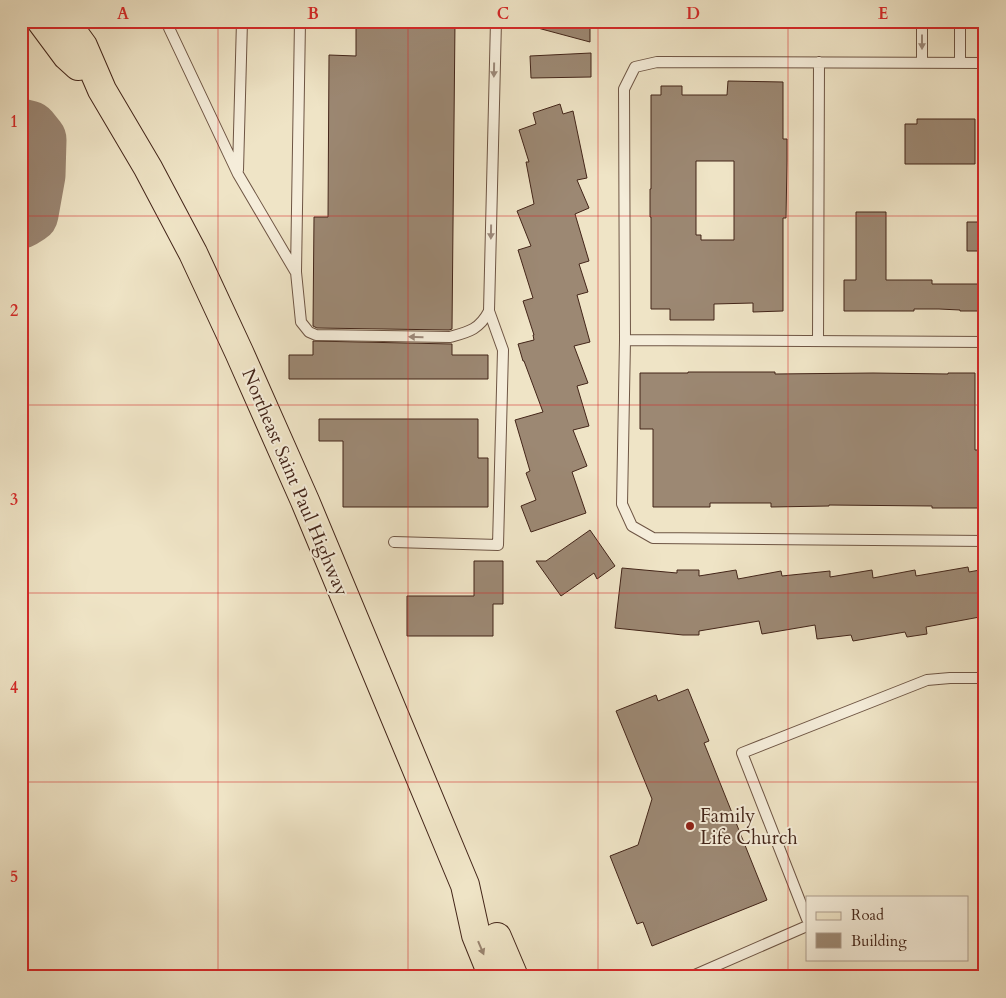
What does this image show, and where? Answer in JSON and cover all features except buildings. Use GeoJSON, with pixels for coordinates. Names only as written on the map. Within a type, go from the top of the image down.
{"type":"FeatureCollection","features":[{"type":"Feature","properties":{"kind":"main road"},"geometry":{"type":"LineString","coordinates":[[41,21],[67,56],[102,90]]}},
{"type":"Feature","properties":{"kind":"main road"},"geometry":{"type":"LineString","coordinates":[[65,21],[83,46],[102,90]]}},
{"type":"Feature","properties":{"kind":"main road","name":"Northeast Saint Paul Highway"},"geometry":{"type":"LineString","coordinates":[[102,90],[148,168],[193,253],[239,352],[320,536],[465,885],[476,935],[493,977]]}},
{"type":"Feature","properties":{"kind":"main road","name":"Northeast Saint Paul Highway"},"geometry":{"type":"LineString","coordinates":[[465,885],[493,927],[514,977]]}},
{"type":"Feature","properties":{"kind":"lane"},"geometry":{"type":"LineString","coordinates":[[169,21],[169,28],[238,174],[296,272]]}},
{"type":"Feature","properties":{"kind":"lane"},"geometry":{"type":"LineString","coordinates":[[238,174],[242,21]]}},
{"type":"Feature","properties":{"kind":"lane"},"geometry":{"type":"LineString","coordinates":[[300,21],[296,272],[301,322],[309,332],[316,335],[450,337],[470,331],[484,321],[489,311]]}},
{"type":"Feature","properties":{"kind":"lane"},"geometry":{"type":"LineString","coordinates":[[394,542],[498,545],[503,350],[489,311],[496,21]]}},
{"type":"Feature","properties":{"kind":"lane"},"geometry":{"type":"LineString","coordinates":[[922,21],[922,63]]}},
{"type":"Feature","properties":{"kind":"lane"},"geometry":{"type":"LineString","coordinates":[[960,21],[960,63]]}},
{"type":"Feature","properties":{"kind":"lane"},"geometry":{"type":"LineString","coordinates":[[985,63],[656,62],[635,68],[624,89],[622,504],[632,526],[653,538],[985,540]]}},
{"type":"Feature","properties":{"kind":"lane"},"geometry":{"type":"LineString","coordinates":[[818,341],[820,62]]}},
{"type":"Feature","properties":{"kind":"lane"},"geometry":{"type":"LineString","coordinates":[[624,340],[985,342]]}},
{"type":"Feature","properties":{"kind":"lane"},"geometry":{"type":"LineString","coordinates":[[806,915],[742,753],[927,680],[985,678]]}},
{"type":"Feature","properties":{"kind":"lane"},"geometry":{"type":"LineString","coordinates":[[690,977],[806,926]]}},
{"type":"Feature","properties":{"kind":"taxiway"},"geometry":{"type":"LineString","coordinates":[[21,128],[29,130],[37,140],[36,175],[29,214],[21,219]]}},
{"type":"Feature","properties":{"kind":"place","name":"Family Life Church"},"geometry":{"type":"Point","coordinates":[690,826]}}]}
